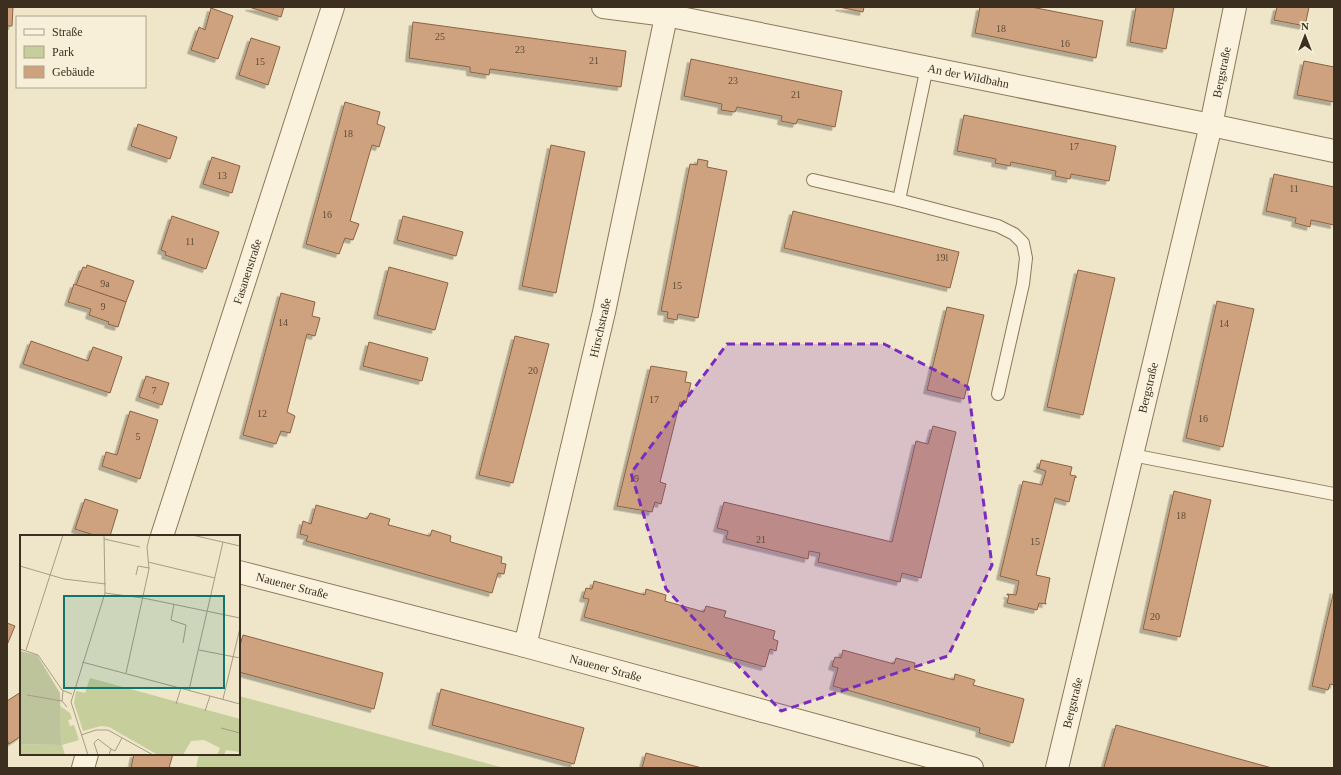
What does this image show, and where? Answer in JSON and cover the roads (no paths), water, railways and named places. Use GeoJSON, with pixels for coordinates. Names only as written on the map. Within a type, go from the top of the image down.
{"type":"FeatureCollection","features":[{"type":"Feature","properties":{"kind":"street","name":"Fasanenstraße"},"geometry":{"type":"LineString","coordinates":[[162,535],[333,7]]}},
{"type":"Feature","properties":{"kind":"street","name":"An der Wildbahn"},"geometry":{"type":"LineString","coordinates":[[602,7],[667,11],[927,68],[1334,151]]}},
{"type":"Feature","properties":{"kind":"street","name":"Bergstraße"},"geometry":{"type":"LineString","coordinates":[[1057,768],[1211,125],[1235,7]]}},
{"type":"Feature","properties":{"kind":"street","name":"Hirschstraße"},"geometry":{"type":"LineString","coordinates":[[525,646],[604,312],[667,11]]}},
{"type":"Feature","properties":{"kind":"street","name":"Nauener Straße"},"geometry":{"type":"LineString","coordinates":[[240,572],[525,646],[972,768]]}},
{"type":"Feature","properties":{"kind":"street"},"geometry":{"type":"LineString","coordinates":[[83,768],[87,755]]}},
{"type":"Feature","properties":{"kind":"lane"},"geometry":{"type":"LineString","coordinates":[[899,200],[927,68]]}},
{"type":"Feature","properties":{"kind":"lane"},"geometry":{"type":"LineString","coordinates":[[813,180],[899,200],[998,226],[1014,234],[1023,243],[1026,258],[1023,284],[998,394]]}},
{"type":"Feature","properties":{"kind":"lane"},"geometry":{"type":"LineString","coordinates":[[1132,454],[1334,494]]}}]}
